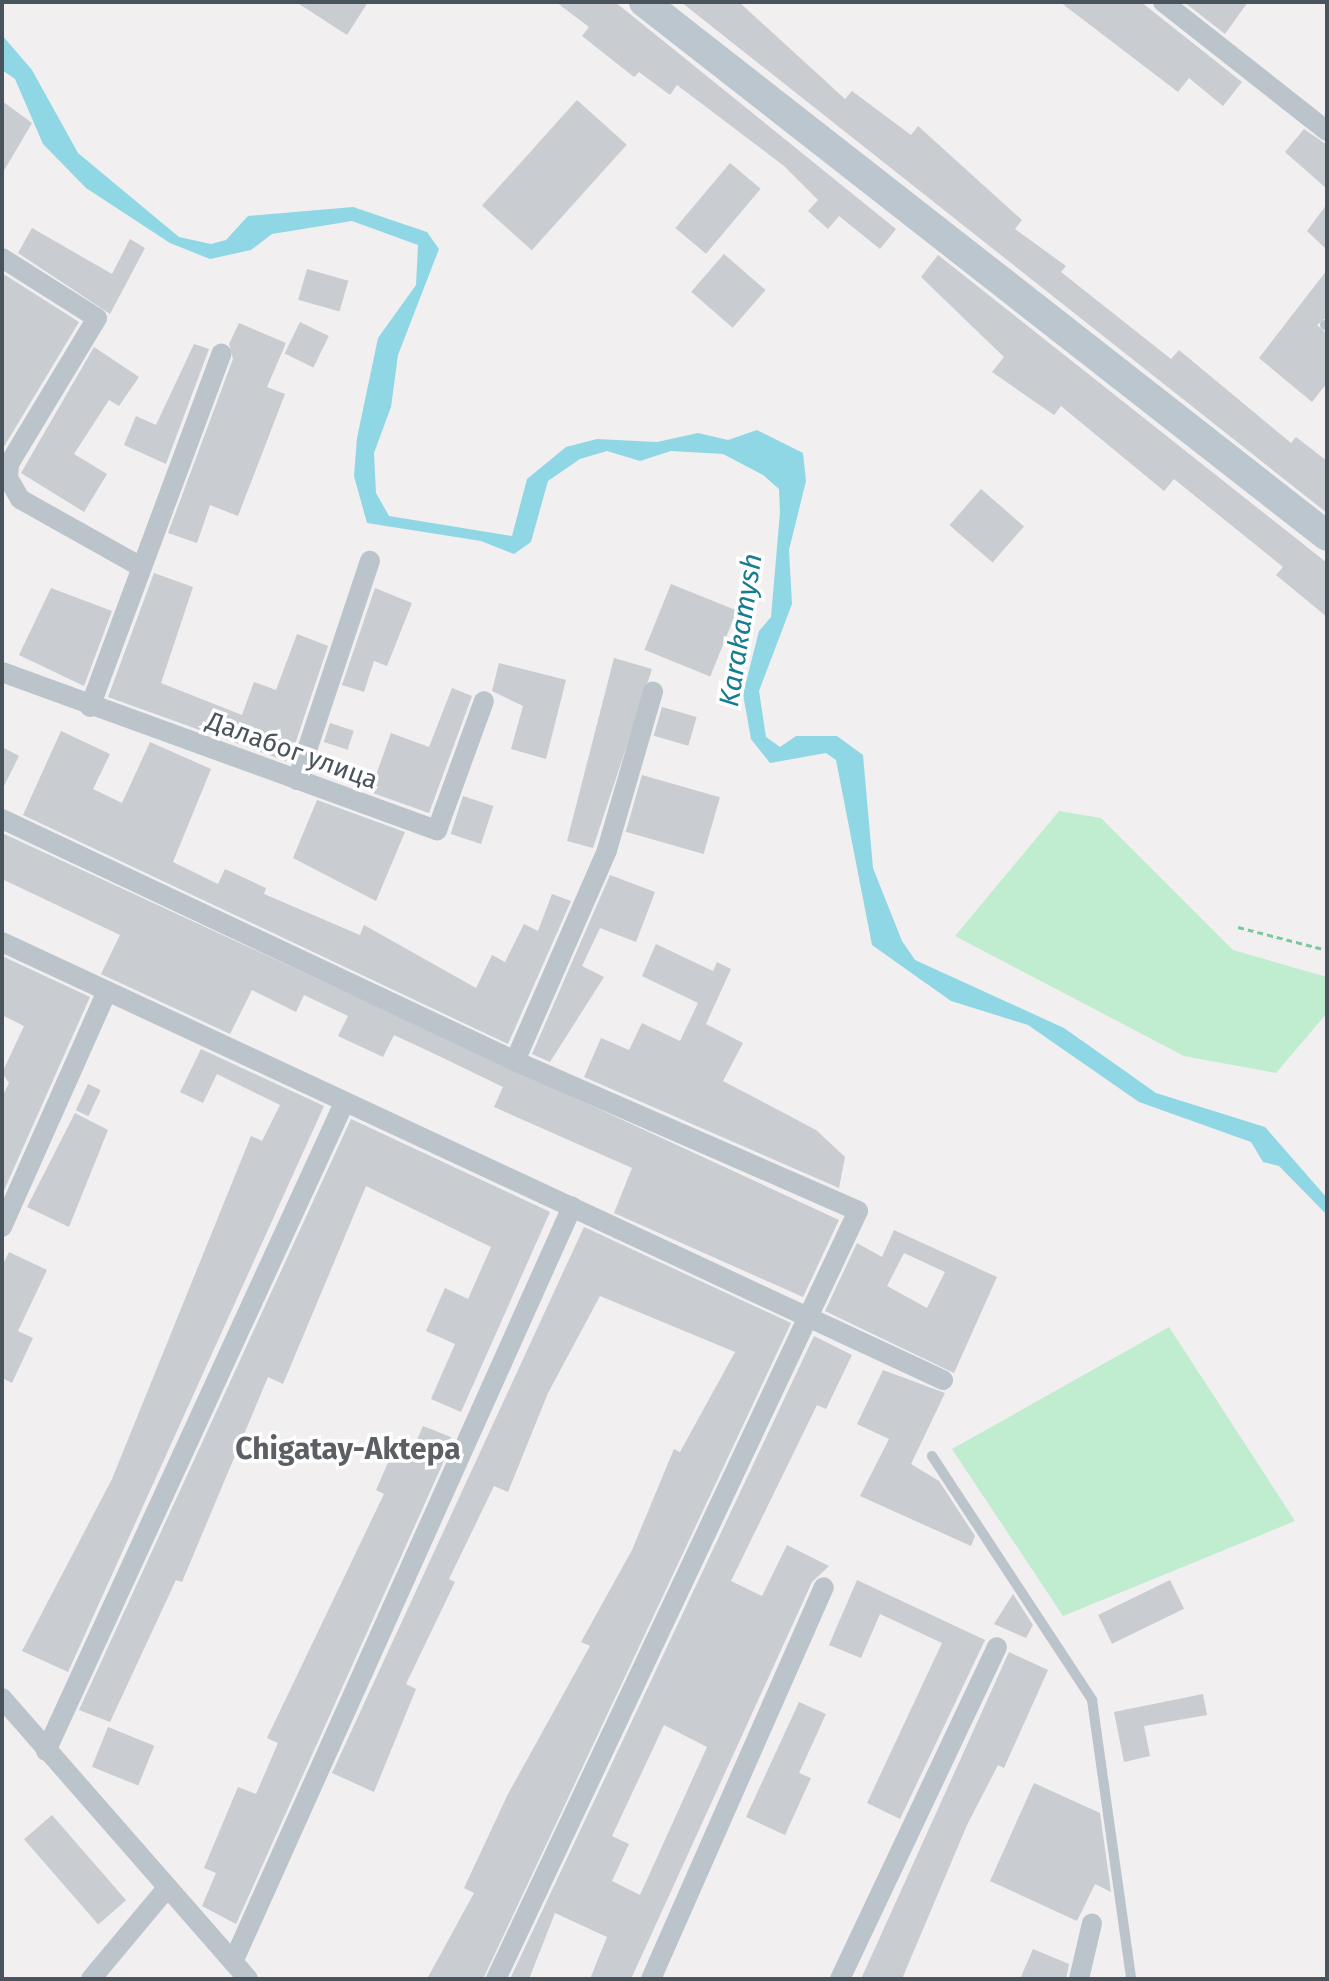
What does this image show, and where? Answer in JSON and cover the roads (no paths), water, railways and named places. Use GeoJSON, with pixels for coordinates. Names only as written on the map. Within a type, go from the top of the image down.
{"type":"FeatureCollection","features":[{"type":"Feature","properties":{"kind":"street"},"geometry":{"type":"LineString","coordinates":[[644,2],[1327,536]]}},
{"type":"Feature","properties":{"kind":"street"},"geometry":{"type":"LineString","coordinates":[[1163,2],[1327,131]]}},
{"type":"Feature","properties":{"kind":"street"},"geometry":{"type":"LineString","coordinates":[[2,258],[97,318],[9,464],[8,478],[20,499],[141,567]]}},
{"type":"Feature","properties":{"kind":"street"},"geometry":{"type":"LineString","coordinates":[[90,707],[221,354]]}},
{"type":"Feature","properties":{"kind":"street"},"geometry":{"type":"LineString","coordinates":[[297,780],[370,561]]}},
{"type":"Feature","properties":{"kind":"street","name":"Далабог улица"},"geometry":{"type":"LineString","coordinates":[[2,672],[90,707],[437,830],[484,701]]}},
{"type":"Feature","properties":{"kind":"street"},"geometry":{"type":"LineString","coordinates":[[515,1061],[607,850],[653,692]]}},
{"type":"Feature","properties":{"kind":"street"},"geometry":{"type":"LineString","coordinates":[[2,819],[515,1061],[858,1211],[803,1317],[496,1979]]}},
{"type":"Feature","properties":{"kind":"street"},"geometry":{"type":"LineString","coordinates":[[2,942],[943,1380]]}},
{"type":"Feature","properties":{"kind":"street"},"geometry":{"type":"LineString","coordinates":[[2,1227],[107,991]]}},
{"type":"Feature","properties":{"kind":"street"},"geometry":{"type":"LineString","coordinates":[[46,1751],[344,1103]]}},
{"type":"Feature","properties":{"kind":"street"},"geometry":{"type":"LineString","coordinates":[[233,1962],[572,1207]]}},
{"type":"Feature","properties":{"kind":"street"},"geometry":{"type":"LineString","coordinates":[[651,1979],[824,1587]]}},
{"type":"Feature","properties":{"kind":"street"},"geometry":{"type":"LineString","coordinates":[[840,1979],[997,1647]]}},
{"type":"Feature","properties":{"kind":"street"},"geometry":{"type":"LineString","coordinates":[[2,1698],[248,1979]]}},
{"type":"Feature","properties":{"kind":"street"},"geometry":{"type":"LineString","coordinates":[[91,1979],[167,1888]]}},
{"type":"Feature","properties":{"kind":"street"},"geometry":{"type":"LineString","coordinates":[[1079,1979],[1092,1923]]}},
{"type":"Feature","properties":{"kind":"lane"},"geometry":{"type":"LineString","coordinates":[[932,1456],[1092,1700],[1131,1979]]}},
{"type":"Feature","properties":{"kind":"water"},"geometry":{"type":"Polygon","coordinates":[[[2,35],[32,70],[78,153],[179,237],[211,244],[226,240],[248,216],[353,207],[427,232],[439,249],[398,355],[391,407],[374,453],[376,493],[389,516],[512,536],[527,479],[566,447],[597,439],[657,442],[698,433],[728,440],[757,430],[803,453],[806,481],[789,550],[792,604],[759,691],[766,737],[780,747],[796,736],[837,736],[863,755],[873,868],[902,941],[915,960],[1064,1028],[1156,1093],[1265,1127],[1327,1198],[1327,1215],[1279,1166],[1263,1162],[1251,1142],[1139,1102],[1028,1025],[951,1001],[872,945],[836,760],[826,753],[770,763],[751,739],[743,694],[759,631],[771,617],[780,512],[779,489],[763,475],[723,454],[671,451],[640,461],[607,451],[580,459],[548,481],[531,542],[514,554],[481,541],[367,523],[354,476],[357,438],[378,338],[416,285],[418,245],[352,221],[272,234],[251,250],[210,259],[170,243],[86,188],[43,144],[15,79],[2,70],[2,35]]]}},
{"type":"Feature","properties":{"kind":"district","name":"Chigatay-Aktepa"},"geometry":{"type":"Point","coordinates":[348,1449]}},
{"type":"Feature","properties":{"kind":"water label","name":"Karakamysh"},"geometry":{"type":"Point","coordinates":[741,630]}}]}
